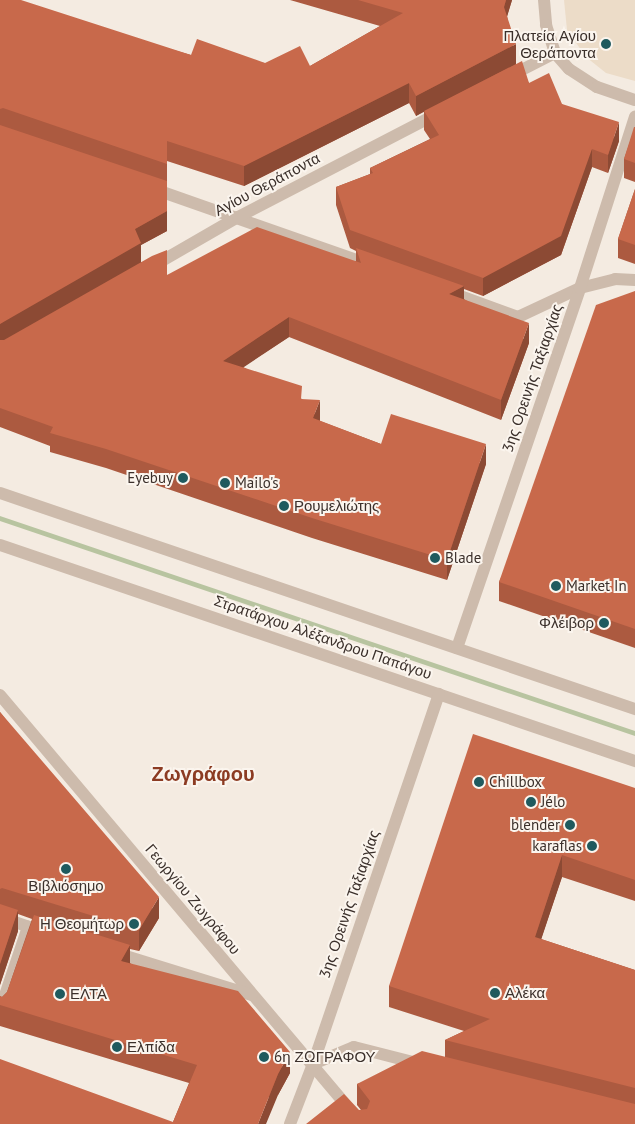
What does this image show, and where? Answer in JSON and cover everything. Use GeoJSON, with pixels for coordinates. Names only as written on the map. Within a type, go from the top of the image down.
{"type":"FeatureCollection","features":[{"type":"Feature","properties":{"kind":"street"},"geometry":{"type":"LineString","coordinates":[[544,0],[546,25],[555,53],[570,69],[597,87],[635,100]]}},
{"type":"Feature","properties":{"kind":"street"},"geometry":{"type":"LineString","coordinates":[[502,80],[555,53]]}},
{"type":"Feature","properties":{"kind":"street","name":"Αγίου Θεράποντα"},"geometry":{"type":"LineString","coordinates":[[144,270],[238,217],[449,108]]}},
{"type":"Feature","properties":{"kind":"street","name":"3ης Ορεινής Ταξιαρχίας"},"geometry":{"type":"LineString","coordinates":[[457,648],[580,288],[635,117]]}},
{"type":"Feature","properties":{"kind":"street"},"geometry":{"type":"LineString","coordinates":[[137,183],[387,270]]}},
{"type":"Feature","properties":{"kind":"street"},"geometry":{"type":"LineString","coordinates":[[434,287],[518,317],[580,288],[614,279],[635,280]]}},
{"type":"Feature","properties":{"kind":"street"},"geometry":{"type":"LineString","coordinates":[[0,493],[635,709]]}},
{"type":"Feature","properties":{"kind":"street","name":"Στρατάρχου Αλέξανδρου Παπάγου"},"geometry":{"type":"LineString","coordinates":[[0,545],[635,761]]}},
{"type":"Feature","properties":{"kind":"street","name":"3ης Ορεινής Ταξιαρχίας"},"geometry":{"type":"LineString","coordinates":[[290,1124],[313,1064],[439,694]]}},
{"type":"Feature","properties":{"kind":"street","name":"Γεωργίου Ζωγράφου"},"geometry":{"type":"LineString","coordinates":[[0,695],[362,1124]]}},
{"type":"Feature","properties":{"kind":"street"},"geometry":{"type":"LineString","coordinates":[[0,917],[55,935]]}},
{"type":"Feature","properties":{"kind":"street"},"geometry":{"type":"LineString","coordinates":[[0,1010],[28,927]]}},
{"type":"Feature","properties":{"kind":"street"},"geometry":{"type":"LineString","coordinates":[[100,948],[252,995]]}},
{"type":"Feature","properties":{"kind":"street"},"geometry":{"type":"LineString","coordinates":[[313,1064],[354,1047],[437,1068]]}},
{"type":"Feature","properties":{"kind":"green space"},"geometry":{"type":"Polygon","coordinates":[[[0,516],[635,731],[635,736],[0,521],[0,516]]]}},
{"type":"Feature","properties":{"kind":"shaded area","name":"Πλατεία Αγίου Θεράποντα"},"geometry":{"type":"Polygon","coordinates":[[[564,0],[635,0],[635,81],[606,73],[586,57],[567,30],[564,0]]]}},
{"type":"Feature","properties":{"kind":"building"},"geometry":{"type":"Polygon","coordinates":[[[0,0],[21,0],[191,55],[197,39],[265,63],[300,46],[310,66],[403,13],[358,0],[506,0],[504,7],[516,44],[416,96],[409,83],[244,166],[167,141],[167,164],[3,108],[0,109],[0,0]]]}},
{"type":"Feature","properties":{"kind":"building"},"geometry":{"type":"Polygon","coordinates":[[[522,61],[529,83],[549,73],[562,104],[619,122],[608,155],[592,149],[561,236],[483,278],[350,230],[336,187],[373,173],[370,168],[439,135],[424,111],[522,61]]]}},
{"type":"Feature","properties":{"kind":"building"},"geometry":{"type":"Polygon","coordinates":[[[0,125],[167,181],[167,211],[135,229],[141,243],[0,324],[0,125]]]}},
{"type":"Feature","properties":{"kind":"building"},"geometry":{"type":"Polygon","coordinates":[[[635,127],[635,163],[624,159],[635,127]]]}},
{"type":"Feature","properties":{"kind":"building"},"geometry":{"type":"Polygon","coordinates":[[[635,189],[635,245],[618,239],[635,189]]]}},
{"type":"Feature","properties":{"kind":"building"},"geometry":{"type":"Polygon","coordinates":[[[257,227],[361,263],[356,248],[464,286],[449,294],[529,323],[501,400],[289,317],[223,361],[302,386],[301,399],[320,400],[313,418],[381,444],[391,414],[486,444],[447,560],[312,518],[106,449],[50,433],[53,427],[0,408],[0,340],[4,340],[152,256],[167,250],[167,275],[257,227]]]}},
{"type":"Feature","properties":{"kind":"building"},"geometry":{"type":"Polygon","coordinates":[[[635,291],[635,629],[499,582],[596,305],[635,291]]]}},
{"type":"Feature","properties":{"kind":"building"},"geometry":{"type":"Polygon","coordinates":[[[0,712],[159,897],[139,930],[2,888],[0,889],[0,712]]]}},
{"type":"Feature","properties":{"kind":"building"},"geometry":{"type":"Polygon","coordinates":[[[473,734],[635,788],[635,880],[562,855],[535,937],[635,970],[635,1088],[445,1040],[490,1019],[389,986],[473,734]]]}},
{"type":"Feature","properties":{"kind":"building"},"geometry":{"type":"Polygon","coordinates":[[[0,904],[18,910],[0,964],[0,904]]]}},
{"type":"Feature","properties":{"kind":"building"},"geometry":{"type":"Polygon","coordinates":[[[34,915],[130,945],[121,961],[238,991],[290,1052],[278,1074],[258,1124],[0,1124],[0,1059],[173,1122],[197,1065],[0,1005],[0,996],[2,997],[7,992],[34,915]]]}},
{"type":"Feature","properties":{"kind":"building"},"geometry":{"type":"Polygon","coordinates":[[[422,1051],[635,1104],[635,1124],[306,1124],[344,1094],[359,1110],[367,1109],[370,1101],[357,1084],[422,1051]]]}},
{"type":"Feature","properties":{"kind":"place","name":"Πλατεία Αγίου Θεράποντα"},"geometry":{"type":"Point","coordinates":[606,44]}},
{"type":"Feature","properties":{"kind":"place","name":"Eyebuy"},"geometry":{"type":"Point","coordinates":[183,478]}},
{"type":"Feature","properties":{"kind":"place","name":"Mailo's"},"geometry":{"type":"Point","coordinates":[225,483]}},
{"type":"Feature","properties":{"kind":"place","name":"Ρουμελιώτης"},"geometry":{"type":"Point","coordinates":[284,506]}},
{"type":"Feature","properties":{"kind":"place","name":"Blade"},"geometry":{"type":"Point","coordinates":[435,558]}},
{"type":"Feature","properties":{"kind":"place","name":"Market In"},"geometry":{"type":"Point","coordinates":[556,586]}},
{"type":"Feature","properties":{"kind":"place","name":"Φλέιβορ"},"geometry":{"type":"Point","coordinates":[604,623]}},
{"type":"Feature","properties":{"kind":"place","name":"Chillbox"},"geometry":{"type":"Point","coordinates":[479,782]}},
{"type":"Feature","properties":{"kind":"place","name":"Jélo"},"geometry":{"type":"Point","coordinates":[531,802]}},
{"type":"Feature","properties":{"kind":"place","name":"blender"},"geometry":{"type":"Point","coordinates":[570,825]}},
{"type":"Feature","properties":{"kind":"place","name":"karaflas"},"geometry":{"type":"Point","coordinates":[592,846]}},
{"type":"Feature","properties":{"kind":"place","name":"Βιβλιόσημο"},"geometry":{"type":"Point","coordinates":[66,869]}},
{"type":"Feature","properties":{"kind":"place","name":"Η Θεομήτωρ"},"geometry":{"type":"Point","coordinates":[134,924]}},
{"type":"Feature","properties":{"kind":"place","name":"Αλέκα"},"geometry":{"type":"Point","coordinates":[495,993]}},
{"type":"Feature","properties":{"kind":"place","name":"ΕΛΤΑ"},"geometry":{"type":"Point","coordinates":[60,994]}},
{"type":"Feature","properties":{"kind":"place","name":"Ελπίδα"},"geometry":{"type":"Point","coordinates":[117,1047]}},
{"type":"Feature","properties":{"kind":"place","name":"6η ΖΩΓΡΑΦΟΥ"},"geometry":{"type":"Point","coordinates":[264,1057]}},
{"type":"Feature","properties":{"kind":"district","name":"Ζωγράφου"},"geometry":{"type":"Point","coordinates":[203,774]}}]}
